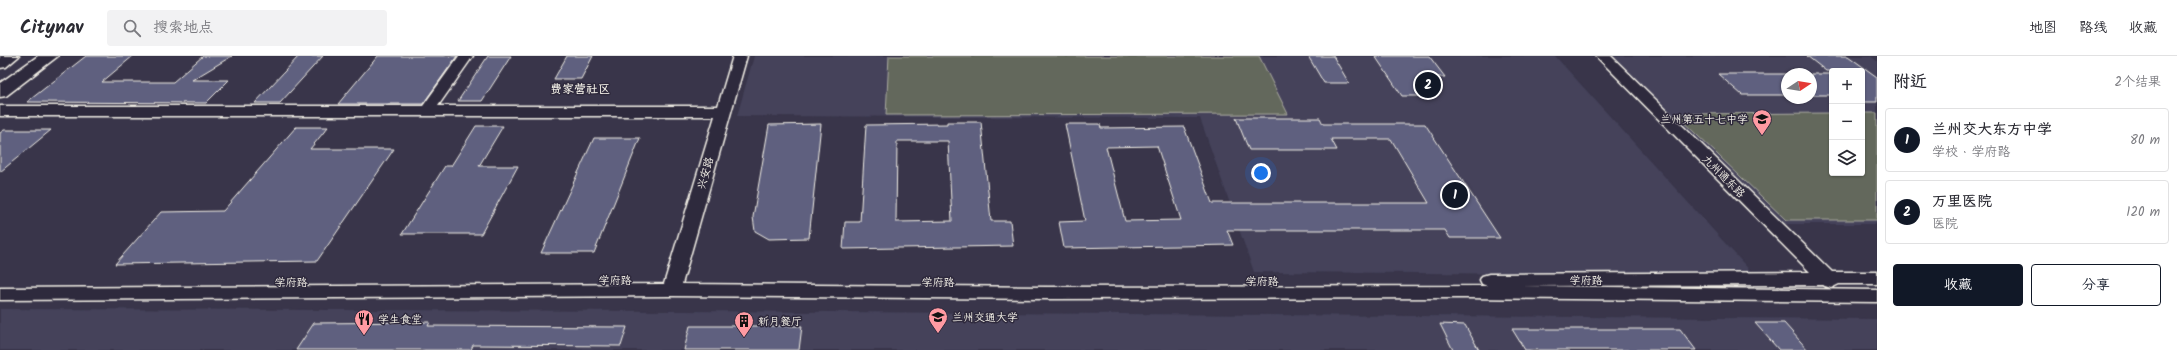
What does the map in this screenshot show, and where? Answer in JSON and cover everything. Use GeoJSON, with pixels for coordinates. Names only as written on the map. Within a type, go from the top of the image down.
{"type":"FeatureCollection","features":[{"type":"Feature","properties":{"kind":"main road"},"geometry":{"type":"LineString","coordinates":[[0,63],[10,56]]}},
{"type":"Feature","properties":{"kind":"main road"},"geometry":{"type":"LineString","coordinates":[[0,92],[49,56]]}},
{"type":"Feature","properties":{"kind":"street"},"geometry":{"type":"LineString","coordinates":[[427,111],[466,56]]}},
{"type":"Feature","properties":{"kind":"street","name":"兴安路"},"geometry":{"type":"LineString","coordinates":[[672,285],[740,56]]}},
{"type":"Feature","properties":{"kind":"street","name":"九州通东路"},"geometry":{"type":"LineString","coordinates":[[1603,56],[1846,296]]}},
{"type":"Feature","properties":{"kind":"street"},"geometry":{"type":"LineString","coordinates":[[0,111],[724,111]]}},
{"type":"Feature","properties":{"kind":"street","name":"学府路"},"geometry":{"type":"LineString","coordinates":[[0,283],[672,285],[1877,278]]}},
{"type":"Feature","properties":{"kind":"street","name":"学府路"},"geometry":{"type":"LineString","coordinates":[[0,294],[672,285],[1048,293],[1466,292],[1877,296]]}},
{"type":"Feature","properties":{"kind":"shaded area"},"geometry":{"type":"Polygon","coordinates":[[[754,56],[1555,56],[1754,275],[1254,272],[1200,118],[737,116],[754,56]]]}},
{"type":"Feature","properties":{"kind":"shaded area","name":"兰州第五十七中学"},"geometry":{"type":"Polygon","coordinates":[[[1611,56],[1870,56],[1877,61],[1877,224],[1783,224],[1611,56]]]}},
{"type":"Feature","properties":{"kind":"shaded area","name":"兰州交通大学"},"geometry":{"type":"Polygon","coordinates":[[[0,309],[682,311],[1877,319],[1877,350],[0,350],[0,309]]]}},
{"type":"Feature","properties":{"kind":"green space"},"geometry":{"type":"Polygon","coordinates":[[[889,56],[1259,56],[1288,114],[886,115],[889,56]]]}},
{"type":"Feature","properties":{"kind":"green space"},"geometry":{"type":"Polygon","coordinates":[[[1829,113],[1829,176],[1865,176],[1865,113],[1877,113],[1877,220],[1786,220],[1675,114],[1829,113]]]}},
{"type":"Feature","properties":{"kind":"building"},"geometry":{"type":"Polygon","coordinates":[[[86,56],[133,56],[102,82],[173,82],[203,56],[232,56],[192,80],[229,80],[206,103],[27,102],[86,56]]]}},
{"type":"Feature","properties":{"kind":"building"},"geometry":{"type":"Polygon","coordinates":[[[299,56],[323,56],[280,103],[255,103],[299,56]]]}},
{"type":"Feature","properties":{"kind":"building"},"geometry":{"type":"Polygon","coordinates":[[[378,56],[457,56],[423,104],[338,104],[378,56]]]}},
{"type":"Feature","properties":{"kind":"building"},"geometry":{"type":"Polygon","coordinates":[[[488,56],[511,56],[482,101],[458,101],[488,56]]]}},
{"type":"Feature","properties":{"kind":"building"},"geometry":{"type":"Polygon","coordinates":[[[567,56],[593,56],[581,79],[554,79],[567,56]]]}},
{"type":"Feature","properties":{"kind":"building"},"geometry":{"type":"Polygon","coordinates":[[[1308,56],[1333,56],[1349,83],[1324,83],[1308,56]]]}},
{"type":"Feature","properties":{"kind":"building"},"geometry":{"type":"Polygon","coordinates":[[[1375,56],[1429,56],[1445,77],[1419,77],[1432,96],[1402,96],[1375,56]]]}},
{"type":"Feature","properties":{"kind":"building"},"geometry":{"type":"Polygon","coordinates":[[[1807,56],[1848,56],[1865,68],[1829,68],[1829,71],[1826,71],[1807,56]]]}},
{"type":"Feature","properties":{"kind":"building"},"geometry":{"type":"Polygon","coordinates":[[[1865,68],[1877,77],[1877,102],[1865,102],[1865,68]]]}},
{"type":"Feature","properties":{"kind":"building"},"geometry":{"type":"Polygon","coordinates":[[[1718,74],[1781,74],[1781,95],[1742,95],[1718,74]]]}},
{"type":"Feature","properties":{"kind":"building"},"geometry":{"type":"Polygon","coordinates":[[[1817,74],[1829,74],[1829,95],[1817,95],[1817,74]]]}},
{"type":"Feature","properties":{"kind":"building"},"geometry":{"type":"Polygon","coordinates":[[[1236,118],[1320,118],[1323,124],[1425,124],[1500,238],[1450,238],[1445,230],[1227,230],[1233,245],[1064,248],[1059,222],[1085,221],[1065,124],[1100,124],[1101,128],[1184,127],[1212,203],[1429,203],[1391,139],[1331,139],[1337,150],[1249,150],[1236,118]],[[1157,146],[1106,147],[1125,221],[1181,220],[1157,146]]]}},
{"type":"Feature","properties":{"kind":"building"},"geometry":{"type":"Polygon","coordinates":[[[947,122],[981,122],[991,221],[1010,221],[1013,246],[843,249],[845,222],[860,222],[866,125],[947,124],[947,122]],[[897,141],[896,222],[952,221],[948,141],[897,141]]]}},
{"type":"Feature","properties":{"kind":"building"},"geometry":{"type":"Polygon","coordinates":[[[821,124],[809,238],[769,239],[755,231],[753,217],[769,125],[821,124]]]}},
{"type":"Feature","properties":{"kind":"building"},"geometry":{"type":"Polygon","coordinates":[[[476,126],[503,126],[479,166],[518,166],[481,234],[402,234],[445,166],[451,166],[476,126]]]}},
{"type":"Feature","properties":{"kind":"building"},"geometry":{"type":"Polygon","coordinates":[[[296,127],[328,127],[310,149],[394,149],[317,261],[115,264],[161,212],[223,211],[296,127]]]}},
{"type":"Feature","properties":{"kind":"building"},"geometry":{"type":"Polygon","coordinates":[[[4,130],[51,130],[0,172],[0,133],[4,130]]]}},
{"type":"Feature","properties":{"kind":"building"},"geometry":{"type":"Polygon","coordinates":[[[594,138],[640,138],[594,253],[541,253],[594,138]]]}},
{"type":"Feature","properties":{"kind":"building"},"geometry":{"type":"Polygon","coordinates":[[[430,322],[428,326],[627,327],[621,346],[473,345],[471,350],[296,350],[314,323],[430,322]]]}},
{"type":"Feature","properties":{"kind":"building"},"geometry":{"type":"Polygon","coordinates":[[[1755,323],[1784,323],[1808,350],[1779,350],[1755,323]]]}},
{"type":"Feature","properties":{"kind":"building"},"geometry":{"type":"Polygon","coordinates":[[[1440,324],[1465,325],[1479,350],[1453,350],[1440,324]]]}},
{"type":"Feature","properties":{"kind":"building","name":"新月餐厅"},"geometry":{"type":"Polygon","coordinates":[[[690,326],[802,326],[799,350],[684,350],[690,326]]]}},
{"type":"Feature","properties":{"kind":"building"},"geometry":{"type":"Polygon","coordinates":[[[1512,329],[1680,329],[1696,350],[1525,350],[1512,329]]]}},
{"type":"Feature","properties":{"kind":"place","name":"万里医院"},"geometry":{"type":"Point","coordinates":[1428,85]}},
{"type":"Feature","properties":{"kind":"place","name":"兰州第五十七中学"},"geometry":{"type":"Point","coordinates":[1762,136]}},
{"type":"Feature","properties":{"kind":"place","name":"兰州交大东方中学"},"geometry":{"type":"Point","coordinates":[1455,195]}},
{"type":"Feature","properties":{"kind":"place","name":"兰州交通大学"},"geometry":{"type":"Point","coordinates":[938,334]}},
{"type":"Feature","properties":{"kind":"place","name":"学生食堂"},"geometry":{"type":"Point","coordinates":[364,336]}},
{"type":"Feature","properties":{"kind":"place","name":"新月餐厅"},"geometry":{"type":"Point","coordinates":[744,338]}},
{"type":"Feature","properties":{"kind":"district","name":"费家营社区"},"geometry":{"type":"Point","coordinates":[580,89]}}]}
